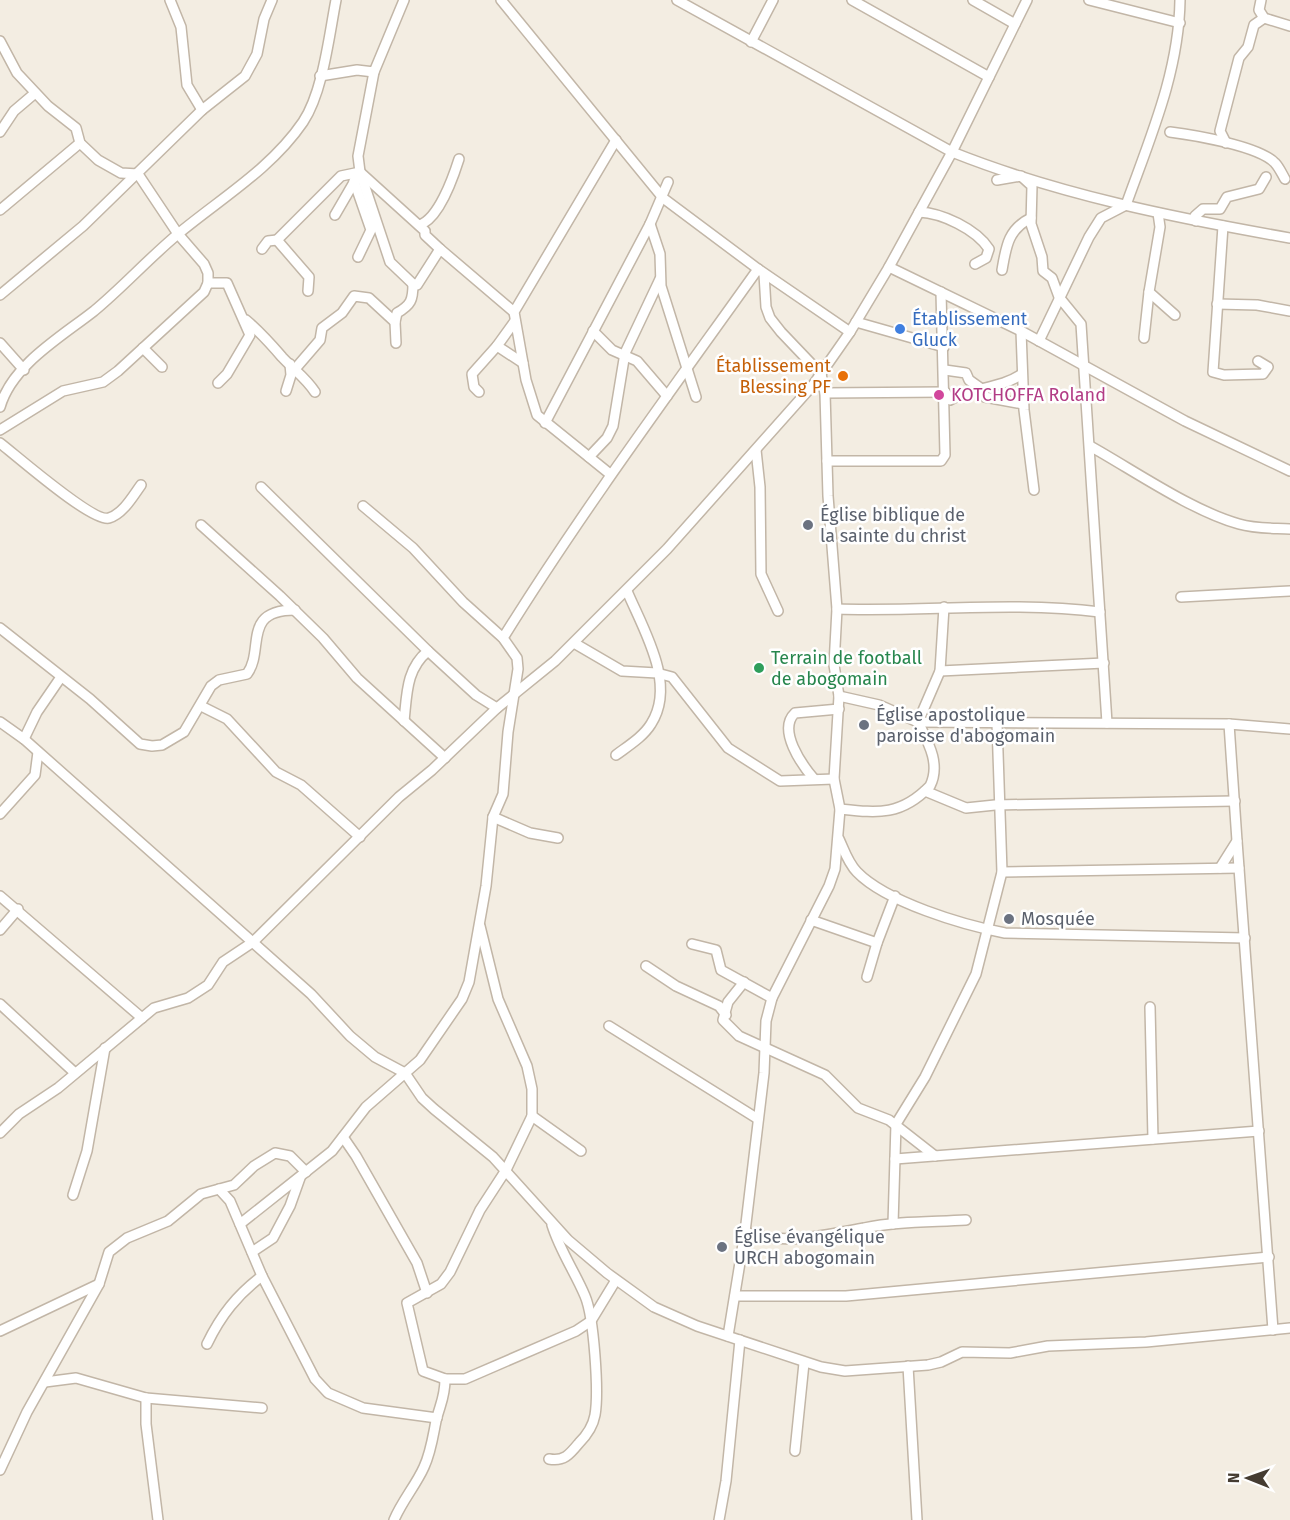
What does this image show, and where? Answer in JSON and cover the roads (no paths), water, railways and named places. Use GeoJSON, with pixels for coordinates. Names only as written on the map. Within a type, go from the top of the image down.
{"type":"FeatureCollection","features":[{"type":"Feature","properties":{"kind":"street"},"geometry":{"type":"LineString","coordinates":[[170,0],[181,27],[187,85],[202,110]]}},
{"type":"Feature","properties":{"kind":"street"},"geometry":{"type":"LineString","coordinates":[[0,295],[83,226],[202,110],[244,76],[254,63],[264,19],[272,0]]}},
{"type":"Feature","properties":{"kind":"street"},"geometry":{"type":"LineString","coordinates":[[0,407],[12,381],[24,369],[95,310],[178,234],[285,146],[304,120],[320,76],[336,0]]}},
{"type":"Feature","properties":{"kind":"street"},"geometry":{"type":"LineString","coordinates":[[396,343],[397,313],[408,307],[413,299],[413,284],[390,262],[360,172],[358,156],[374,72],[404,0]]}},
{"type":"Feature","properties":{"kind":"street"},"geometry":{"type":"LineString","coordinates":[[501,0],[663,198],[761,271],[850,332]]}},
{"type":"Feature","properties":{"kind":"street"},"geometry":{"type":"LineString","coordinates":[[677,0],[952,152],[1021,176],[1126,205],[1196,221],[1290,238]]}},
{"type":"Feature","properties":{"kind":"street"},"geometry":{"type":"LineString","coordinates":[[751,42],[773,0]]}},
{"type":"Feature","properties":{"kind":"street"},"geometry":{"type":"LineString","coordinates":[[852,0],[989,77]]}},
{"type":"Feature","properties":{"kind":"street"},"geometry":{"type":"LineString","coordinates":[[973,0],[1015,24]]}},
{"type":"Feature","properties":{"kind":"street"},"geometry":{"type":"LineString","coordinates":[[0,1133],[19,1114],[75,1073],[154,1008],[188,998],[208,985],[223,962],[253,942],[399,797],[573,643],[627,591],[756,450],[821,374],[850,332],[889,267],[952,152],[1027,0]]}},
{"type":"Feature","properties":{"kind":"street"},"geometry":{"type":"LineString","coordinates":[[1089,0],[1179,23]]}},
{"type":"Feature","properties":{"kind":"street"},"geometry":{"type":"LineString","coordinates":[[1039,341],[1082,249],[1101,218],[1126,205],[1166,94],[1179,23],[1180,0]]}},
{"type":"Feature","properties":{"kind":"street"},"geometry":{"type":"LineString","coordinates":[[1261,0],[1259,10],[1264,18],[1290,26]]}},
{"type":"Feature","properties":{"kind":"street"},"geometry":{"type":"LineString","coordinates":[[1226,143],[1220,131],[1239,58],[1248,47],[1254,25],[1264,18]]}},
{"type":"Feature","properties":{"kind":"street"},"geometry":{"type":"LineString","coordinates":[[0,41],[17,73],[34,94],[76,128],[80,143],[98,160],[121,173],[138,174]]}},
{"type":"Feature","properties":{"kind":"street"},"geometry":{"type":"LineString","coordinates":[[320,76],[357,70],[374,72]]}},
{"type":"Feature","properties":{"kind":"street"},"geometry":{"type":"LineString","coordinates":[[0,132],[14,111],[34,94]]}},
{"type":"Feature","properties":{"kind":"street"},"geometry":{"type":"LineString","coordinates":[[1170,132],[1226,143],[1265,155],[1275,164],[1285,179]]}},
{"type":"Feature","properties":{"kind":"street"},"geometry":{"type":"LineString","coordinates":[[479,392],[474,387],[472,374],[497,346],[616,140]]}},
{"type":"Feature","properties":{"kind":"street"},"geometry":{"type":"LineString","coordinates":[[0,210],[80,143]]}},
{"type":"Feature","properties":{"kind":"street"},"geometry":{"type":"LineString","coordinates":[[419,225],[426,223],[440,207],[440,201],[450,186],[459,159]]}},
{"type":"Feature","properties":{"kind":"street"},"geometry":{"type":"LineString","coordinates":[[335,215],[360,172]]}},
{"type":"Feature","properties":{"kind":"street"},"geometry":{"type":"LineString","coordinates":[[360,172],[419,225],[440,249],[514,317],[532,405],[545,423],[610,474]]}},
{"type":"Feature","properties":{"kind":"street"},"geometry":{"type":"LineString","coordinates":[[262,249],[268,241],[277,240],[341,176],[360,172]]}},
{"type":"Feature","properties":{"kind":"street"},"geometry":{"type":"LineString","coordinates":[[0,430],[63,391],[103,382],[204,292],[208,283],[208,273],[204,264],[178,234],[138,174]]}},
{"type":"Feature","properties":{"kind":"street"},"geometry":{"type":"LineString","coordinates":[[997,180],[1021,176]]}},
{"type":"Feature","properties":{"kind":"street"},"geometry":{"type":"LineString","coordinates":[[1021,176],[1032,186],[1031,218],[1043,271],[1052,278],[1059,297],[1081,324],[1107,723]]}},
{"type":"Feature","properties":{"kind":"street"},"geometry":{"type":"LineString","coordinates":[[1196,221],[1195,216],[1203,209],[1220,209],[1227,197],[1259,189],[1266,177]]}},
{"type":"Feature","properties":{"kind":"street"},"geometry":{"type":"LineString","coordinates":[[354,182],[371,230],[358,257]]}},
{"type":"Feature","properties":{"kind":"street"},"geometry":{"type":"LineString","coordinates":[[545,423],[650,224],[668,182]]}},
{"type":"Feature","properties":{"kind":"street"},"geometry":{"type":"LineString","coordinates":[[919,212],[934,213],[967,228],[982,238],[989,249],[986,258],[975,264]]}},
{"type":"Feature","properties":{"kind":"street"},"geometry":{"type":"LineString","coordinates":[[1144,338],[1160,226],[1158,213]]}},
{"type":"Feature","properties":{"kind":"street"},"geometry":{"type":"LineString","coordinates":[[1002,270],[1010,234],[1020,224],[1031,218]]}},
{"type":"Feature","properties":{"kind":"street"},"geometry":{"type":"LineString","coordinates":[[650,224],[660,254],[660,279],[696,397]]}},
{"type":"Feature","properties":{"kind":"street"},"geometry":{"type":"LineString","coordinates":[[1223,226],[1213,372],[1224,375],[1263,374],[1268,367],[1258,361]]}},
{"type":"Feature","properties":{"kind":"street"},"geometry":{"type":"LineString","coordinates":[[277,240],[309,277],[308,291]]}},
{"type":"Feature","properties":{"kind":"street"},"geometry":{"type":"LineString","coordinates":[[413,284],[417,285],[427,273],[440,249]]}},
{"type":"Feature","properties":{"kind":"street"},"geometry":{"type":"LineString","coordinates":[[889,267],[1021,331],[1185,421],[1290,471]]}},
{"type":"Feature","properties":{"kind":"street"},"geometry":{"type":"LineString","coordinates":[[503,638],[610,474],[761,271]]}},
{"type":"Feature","properties":{"kind":"street"},"geometry":{"type":"LineString","coordinates":[[728,1336],[745,1232],[766,1021],[772,998],[835,869],[840,809],[834,778],[834,746],[839,709],[834,665],[837,609],[825,393],[821,374],[770,318],[766,308],[761,271]]}},
{"type":"Feature","properties":{"kind":"street"},"geometry":{"type":"LineString","coordinates":[[589,457],[607,438],[613,426],[624,357],[660,279]]}},
{"type":"Feature","properties":{"kind":"street"},"geometry":{"type":"LineString","coordinates":[[208,283],[227,283],[246,320],[250,335],[227,374],[218,383]]}},
{"type":"Feature","properties":{"kind":"street"},"geometry":{"type":"LineString","coordinates":[[827,461],[941,461],[945,455],[945,370],[941,292]]}},
{"type":"Feature","properties":{"kind":"street"},"geometry":{"type":"LineString","coordinates":[[1149,292],[1175,315]]}},
{"type":"Feature","properties":{"kind":"street"},"geometry":{"type":"LineString","coordinates":[[286,391],[292,367],[320,340],[322,328],[342,313],[354,296],[369,298],[395,322]]}},
{"type":"Feature","properties":{"kind":"street"},"geometry":{"type":"LineString","coordinates":[[1217,304],[1257,304],[1290,311]]}},
{"type":"Feature","properties":{"kind":"street"},"geometry":{"type":"LineString","coordinates":[[246,320],[269,339],[292,367],[308,381],[315,392]]}},
{"type":"Feature","properties":{"kind":"street"},"geometry":{"type":"LineString","coordinates":[[856,322],[944,347]]}},
{"type":"Feature","properties":{"kind":"street"},"geometry":{"type":"LineString","coordinates":[[593,331],[612,350],[637,361],[667,396]]}},
{"type":"Feature","properties":{"kind":"street"},"geometry":{"type":"LineString","coordinates":[[1021,331],[1023,404],[1034,490]]}},
{"type":"Feature","properties":{"kind":"street"},"geometry":{"type":"LineString","coordinates":[[0,343],[24,369]]}},
{"type":"Feature","properties":{"kind":"street"},"geometry":{"type":"LineString","coordinates":[[497,346],[524,363]]}},
{"type":"Feature","properties":{"kind":"street"},"geometry":{"type":"LineString","coordinates":[[143,348],[162,367]]}},
{"type":"Feature","properties":{"kind":"street"},"geometry":{"type":"LineString","coordinates":[[945,370],[966,373],[969,380],[984,390],[985,397],[1023,404]]}},
{"type":"Feature","properties":{"kind":"street"},"geometry":{"type":"LineString","coordinates":[[945,392],[950,400],[963,394],[1011,382],[1022,374]]}},
{"type":"Feature","properties":{"kind":"street"},"geometry":{"type":"LineString","coordinates":[[825,393],[945,392]]}},
{"type":"Feature","properties":{"kind":"street"},"geometry":{"type":"LineString","coordinates":[[0,443],[78,506],[104,519],[112,518],[126,505],[141,485]]}},
{"type":"Feature","properties":{"kind":"street"},"geometry":{"type":"LineString","coordinates":[[1090,446],[1158,485],[1237,523],[1256,528],[1290,529]]}},
{"type":"Feature","properties":{"kind":"street"},"geometry":{"type":"LineString","coordinates":[[756,450],[760,487],[761,574],[765,589],[778,611]]}},
{"type":"Feature","properties":{"kind":"street"},"geometry":{"type":"LineString","coordinates":[[261,487],[428,651],[477,695],[497,708]]}},
{"type":"Feature","properties":{"kind":"street"},"geometry":{"type":"LineString","coordinates":[[240,1224],[332,1151],[366,1107],[420,1060],[462,999],[469,982],[480,923],[493,817],[503,794],[517,658],[503,638],[456,595],[413,548],[363,506]]}},
{"type":"Feature","properties":{"kind":"street"},"geometry":{"type":"LineString","coordinates":[[201,525],[295,610],[323,638],[357,678],[445,758]]}},
{"type":"Feature","properties":{"kind":"street"},"geometry":{"type":"LineString","coordinates":[[616,755],[651,724],[661,701],[651,647],[627,591]]}},
{"type":"Feature","properties":{"kind":"street"},"geometry":{"type":"LineString","coordinates":[[1181,597],[1290,591]]}},
{"type":"Feature","properties":{"kind":"street"},"geometry":{"type":"LineString","coordinates":[[837,609],[1047,606],[1100,612]]}},
{"type":"Feature","properties":{"kind":"street"},"geometry":{"type":"LineString","coordinates":[[840,809],[888,813],[925,791],[932,781],[932,752],[918,722],[940,671],[944,607]]}},
{"type":"Feature","properties":{"kind":"street"},"geometry":{"type":"LineString","coordinates":[[0,628],[61,676],[140,744],[162,745],[184,732],[212,686],[219,680],[241,676],[252,667],[254,638],[265,619],[273,612],[295,610]]}},
{"type":"Feature","properties":{"kind":"street"},"geometry":{"type":"LineString","coordinates":[[573,643],[622,671],[657,673],[672,677],[728,748],[780,781],[834,778]]}},
{"type":"Feature","properties":{"kind":"street"},"geometry":{"type":"LineString","coordinates":[[404,721],[411,671],[416,661],[428,651]]}},
{"type":"Feature","properties":{"kind":"street"},"geometry":{"type":"LineString","coordinates":[[940,671],[1104,663]]}},
{"type":"Feature","properties":{"kind":"street"},"geometry":{"type":"LineString","coordinates":[[24,739],[41,705],[61,676]]}},
{"type":"Feature","properties":{"kind":"street"},"geometry":{"type":"LineString","coordinates":[[839,696],[879,705],[918,722],[1229,724],[1290,729]]}},
{"type":"Feature","properties":{"kind":"street"},"geometry":{"type":"LineString","coordinates":[[201,706],[227,719],[276,772],[302,785],[360,837]]}},
{"type":"Feature","properties":{"kind":"street"},"geometry":{"type":"LineString","coordinates":[[814,779],[797,758],[790,726],[792,717],[795,713],[839,709]]}},
{"type":"Feature","properties":{"kind":"street"},"geometry":{"type":"LineString","coordinates":[[0,722],[24,739],[311,994],[350,1036],[375,1057],[405,1073],[434,1109],[506,1170],[552,1223],[616,1280],[654,1307],[697,1326],[804,1363],[845,1371],[941,1362],[962,1352],[1010,1353],[1048,1346],[1146,1342],[1290,1328]]}},
{"type":"Feature","properties":{"kind":"street"},"geometry":{"type":"LineString","coordinates":[[893,1224],[896,1124],[925,1077],[976,974],[1002,872],[997,723]]}},
{"type":"Feature","properties":{"kind":"street"},"geometry":{"type":"LineString","coordinates":[[1229,724],[1273,1330]]}},
{"type":"Feature","properties":{"kind":"street"},"geometry":{"type":"LineString","coordinates":[[0,814],[35,775],[38,752]]}},
{"type":"Feature","properties":{"kind":"street"},"geometry":{"type":"LineString","coordinates":[[925,791],[966,808],[998,805],[1235,801]]}},
{"type":"Feature","properties":{"kind":"street"},"geometry":{"type":"LineString","coordinates":[[493,817],[530,833],[558,838]]}},
{"type":"Feature","properties":{"kind":"street"},"geometry":{"type":"LineString","coordinates":[[838,838],[856,871],[876,887],[942,915],[988,930],[1005,933],[1245,938]]}},
{"type":"Feature","properties":{"kind":"street"},"geometry":{"type":"LineString","coordinates":[[1220,868],[1238,841]]}},
{"type":"Feature","properties":{"kind":"street"},"geometry":{"type":"LineString","coordinates":[[1002,872],[1239,868]]}},
{"type":"Feature","properties":{"kind":"street"},"geometry":{"type":"LineString","coordinates":[[835,869],[856,871]]}},
{"type":"Feature","properties":{"kind":"street"},"geometry":{"type":"LineString","coordinates":[[0,896],[18,909],[142,1018]]}},
{"type":"Feature","properties":{"kind":"street"},"geometry":{"type":"LineString","coordinates":[[867,977],[895,896]]}},
{"type":"Feature","properties":{"kind":"street"},"geometry":{"type":"LineString","coordinates":[[0,930],[18,909]]}},
{"type":"Feature","properties":{"kind":"street"},"geometry":{"type":"LineString","coordinates":[[812,920],[877,943]]}},
{"type":"Feature","properties":{"kind":"street"},"geometry":{"type":"LineString","coordinates":[[480,923],[498,999],[527,1066],[532,1089],[532,1116],[506,1170],[480,1210],[450,1272],[441,1284],[407,1303],[411,1328],[423,1371],[445,1379],[465,1379],[548,1345],[591,1321],[616,1280]]}},
{"type":"Feature","properties":{"kind":"street"},"geometry":{"type":"LineString","coordinates":[[692,944],[716,951],[722,970],[772,998]]}},
{"type":"Feature","properties":{"kind":"street"},"geometry":{"type":"LineString","coordinates":[[646,966],[676,986],[719,1006],[726,1015]]}},
{"type":"Feature","properties":{"kind":"street"},"geometry":{"type":"LineString","coordinates":[[744,982],[728,1002],[723,1020],[739,1036],[825,1075],[858,1108],[896,1124],[935,1156]]}},
{"type":"Feature","properties":{"kind":"street"},"geometry":{"type":"LineString","coordinates":[[0,1004],[75,1073]]}},
{"type":"Feature","properties":{"kind":"street"},"geometry":{"type":"LineString","coordinates":[[1150,1007],[1153,1139]]}},
{"type":"Feature","properties":{"kind":"street"},"geometry":{"type":"LineString","coordinates":[[609,1026],[758,1119]]}},
{"type":"Feature","properties":{"kind":"street"},"geometry":{"type":"LineString","coordinates":[[73,1195],[87,1151],[105,1048]]}},
{"type":"Feature","properties":{"kind":"street"},"geometry":{"type":"LineString","coordinates":[[388,1087],[412,1083]]}},
{"type":"Feature","properties":{"kind":"street"},"geometry":{"type":"LineString","coordinates":[[532,1116],[581,1151]]}},
{"type":"Feature","properties":{"kind":"street"},"geometry":{"type":"LineString","coordinates":[[895,1159],[1259,1131]]}},
{"type":"Feature","properties":{"kind":"street"},"geometry":{"type":"LineString","coordinates":[[343,1137],[417,1263],[427,1293]]}},
{"type":"Feature","properties":{"kind":"street"},"geometry":{"type":"LineString","coordinates":[[0,1470],[11,1442],[99,1284],[109,1252],[118,1243],[168,1221],[201,1194],[234,1185],[254,1166],[274,1153],[290,1156],[303,1175]]}},
{"type":"Feature","properties":{"kind":"street"},"geometry":{"type":"LineString","coordinates":[[252,1252],[273,1238],[303,1175]]}},
{"type":"Feature","properties":{"kind":"street"},"geometry":{"type":"LineString","coordinates":[[219,1189],[230,1201],[262,1276],[315,1379],[328,1393],[363,1408],[437,1418]]}},
{"type":"Feature","properties":{"kind":"street"},"geometry":{"type":"LineString","coordinates":[[267,1204],[290,1206]]}},
{"type":"Feature","properties":{"kind":"street"},"geometry":{"type":"LineString","coordinates":[[745,1232],[769,1239],[790,1239],[893,1224],[966,1220]]}},
{"type":"Feature","properties":{"kind":"street"},"geometry":{"type":"LineString","coordinates":[[549,1459],[561,1460],[569,1455],[592,1424],[596,1397],[591,1321],[585,1297],[557,1242],[552,1223]]}},
{"type":"Feature","properties":{"kind":"street"},"geometry":{"type":"LineString","coordinates":[[735,1296],[846,1296],[1269,1257]]}},
{"type":"Feature","properties":{"kind":"street"},"geometry":{"type":"LineString","coordinates":[[207,1344],[229,1307],[243,1291],[262,1276]]}},
{"type":"Feature","properties":{"kind":"street"},"geometry":{"type":"LineString","coordinates":[[0,1331],[99,1284]]}},
{"type":"Feature","properties":{"kind":"street"},"geometry":{"type":"LineString","coordinates":[[719,1520],[740,1340]]}},
{"type":"Feature","properties":{"kind":"street"},"geometry":{"type":"LineString","coordinates":[[795,1451],[804,1363]]}},
{"type":"Feature","properties":{"kind":"street"},"geometry":{"type":"LineString","coordinates":[[908,1366],[917,1520]]}},
{"type":"Feature","properties":{"kind":"street"},"geometry":{"type":"LineString","coordinates":[[45,1382],[76,1378],[146,1398],[262,1408]]}},
{"type":"Feature","properties":{"kind":"street"},"geometry":{"type":"LineString","coordinates":[[394,1520],[402,1501],[424,1467],[431,1449],[437,1418],[445,1399],[445,1379]]}},
{"type":"Feature","properties":{"kind":"street"},"geometry":{"type":"LineString","coordinates":[[146,1398],[146,1424],[158,1520]]}},
{"type":"Feature","properties":{"kind":"place","name":"Établissement Gluck"},"geometry":{"type":"Point","coordinates":[900,329]}},
{"type":"Feature","properties":{"kind":"place","name":"Établissement Blessing PF"},"geometry":{"type":"Point","coordinates":[843,376]}},
{"type":"Feature","properties":{"kind":"place","name":"KOTCHOFFA Roland"},"geometry":{"type":"Point","coordinates":[939,395]}},
{"type":"Feature","properties":{"kind":"place","name":"Église biblique de la sainte du christ"},"geometry":{"type":"Point","coordinates":[808,525]}},
{"type":"Feature","properties":{"kind":"place","name":"Terrain de football de abogomain"},"geometry":{"type":"Point","coordinates":[759,668]}},
{"type":"Feature","properties":{"kind":"place","name":"Église apostolique paroisse d'abogomain"},"geometry":{"type":"Point","coordinates":[864,725]}},
{"type":"Feature","properties":{"kind":"place","name":"Mosquée"},"geometry":{"type":"Point","coordinates":[1009,919]}},
{"type":"Feature","properties":{"kind":"place","name":"Église évangélique URCH abogomain"},"geometry":{"type":"Point","coordinates":[722,1247]}}]}
